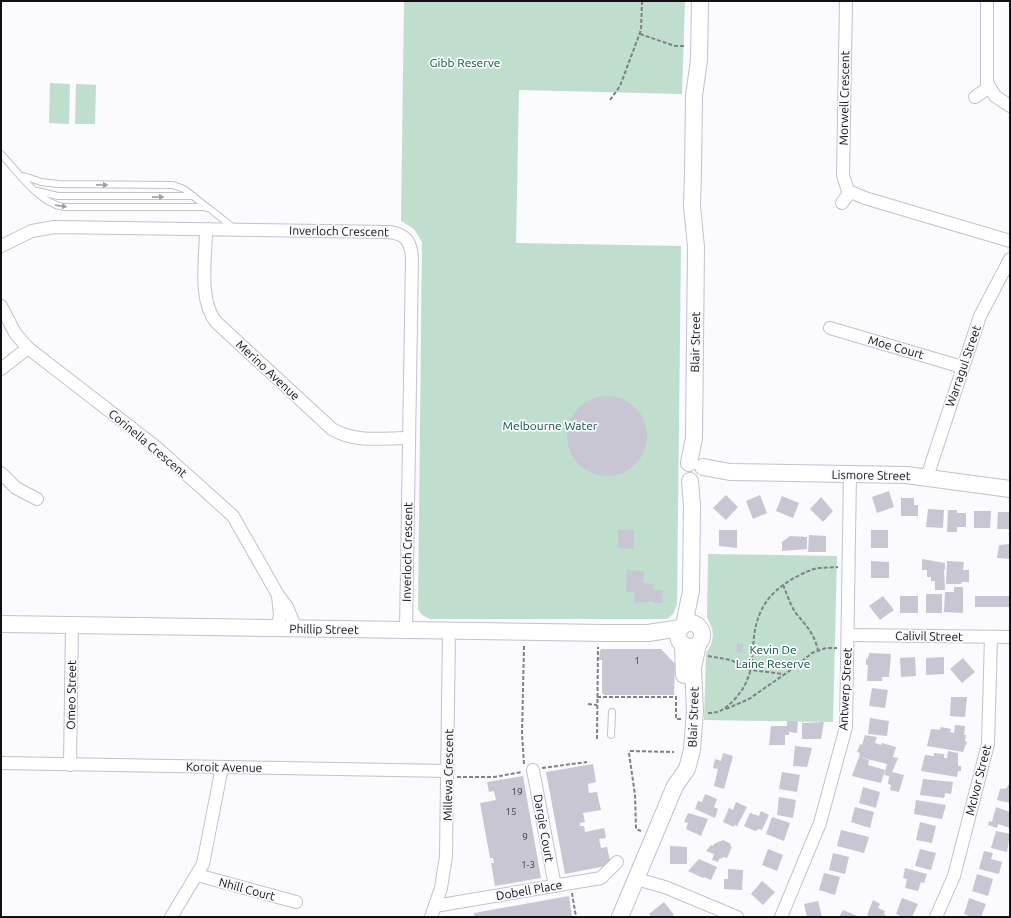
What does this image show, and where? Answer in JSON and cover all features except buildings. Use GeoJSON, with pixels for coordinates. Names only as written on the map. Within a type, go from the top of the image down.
{"type":"FeatureCollection","features":[{"type":"Feature","properties":{"kind":"street","name":"Blair Street"},"geometry":{"type":"LineString","coordinates":[[620,917],[675,786],[689,718],[685,662],[689,637],[692,505],[697,472],[694,438],[696,247],[701,206],[703,96],[699,60],[700,1]]}},
{"type":"Feature","properties":{"kind":"street","name":"Morwell Crescent"},"geometry":{"type":"LineString","coordinates":[[846,1],[843,175],[850,192]]}},
{"type":"Feature","properties":{"kind":"street"},"geometry":{"type":"LineString","coordinates":[[987,1],[986,70],[988,88],[995,96],[1010,106]]}},
{"type":"Feature","properties":{"kind":"street"},"geometry":{"type":"LineString","coordinates":[[975,97],[988,88]]}},
{"type":"Feature","properties":{"kind":"street"},"geometry":{"type":"LineString","coordinates":[[842,203],[850,192],[1010,241]]}},
{"type":"Feature","properties":{"kind":"street","name":"Inverloch Crescent"},"geometry":{"type":"LineString","coordinates":[[1,246],[32,231],[46,228],[389,232],[397,233],[406,238],[410,246],[412,258],[406,630]]}},
{"type":"Feature","properties":{"kind":"street","name":"Merino Avenue"},"geometry":{"type":"LineString","coordinates":[[206,230],[205,297],[208,310],[216,322],[332,429],[353,438],[409,438]]}},
{"type":"Feature","properties":{"kind":"street","name":"Warragul Street"},"geometry":{"type":"LineString","coordinates":[[927,477],[962,367],[983,311],[1010,259]]}},
{"type":"Feature","properties":{"kind":"street","name":"Corinella Crescent"},"geometry":{"type":"LineString","coordinates":[[1,306],[15,333],[28,348],[156,447],[233,516],[278,595],[291,614],[293,629]]}},
{"type":"Feature","properties":{"kind":"street","name":"Moe Court"},"geometry":{"type":"LineString","coordinates":[[830,328],[962,367]]}},
{"type":"Feature","properties":{"kind":"street"},"geometry":{"type":"LineString","coordinates":[[1,369],[28,348]]}},
{"type":"Feature","properties":{"kind":"street","name":"Lismore Street"},"geometry":{"type":"LineString","coordinates":[[697,472],[850,474],[927,477],[1010,489]]}},
{"type":"Feature","properties":{"kind":"street"},"geometry":{"type":"LineString","coordinates":[[1,473],[16,488],[37,499]]}},
{"type":"Feature","properties":{"kind":"street","name":"Antwerp Street"},"geometry":{"type":"LineString","coordinates":[[781,917],[820,823],[846,727],[850,474]]}},
{"type":"Feature","properties":{"kind":"street","name":"Corinella Crescent"},"geometry":{"type":"LineString","coordinates":[[278,595],[280,614],[278,628]]}},
{"type":"Feature","properties":{"kind":"street","name":"Phillip Street"},"geometry":{"type":"LineString","coordinates":[[1,624],[648,634],[689,637]]}},
{"type":"Feature","properties":{"kind":"street","name":"Omeo Street"},"geometry":{"type":"LineString","coordinates":[[70,764],[72,625]]}},
{"type":"Feature","properties":{"kind":"street","name":"Millewa Crescent"},"geometry":{"type":"LineString","coordinates":[[433,911],[444,875],[446,856],[449,631]]}},
{"type":"Feature","properties":{"kind":"street","name":"Calivil Street"},"geometry":{"type":"LineString","coordinates":[[848,635],[1010,637]]}},
{"type":"Feature","properties":{"kind":"street","name":"McIvor Street"},"geometry":{"type":"LineString","coordinates":[[936,917],[954,876],[988,744],[991,637]]}},
{"type":"Feature","properties":{"kind":"street","name":"Koroit Avenue"},"geometry":{"type":"LineString","coordinates":[[1,763],[222,767],[448,774]]}},
{"type":"Feature","properties":{"kind":"street"},"geometry":{"type":"LineString","coordinates":[[171,917],[203,864],[222,767]]}},
{"type":"Feature","properties":{"kind":"street","name":"Dargie Court"},"geometry":{"type":"LineString","coordinates":[[529,771],[554,886]]}},
{"type":"Feature","properties":{"kind":"street","name":"Dobell Place"},"geometry":{"type":"LineString","coordinates":[[433,911],[554,886],[601,878],[617,862]]}},
{"type":"Feature","properties":{"kind":"street"},"geometry":{"type":"LineString","coordinates":[[638,875],[737,917]]}},
{"type":"Feature","properties":{"kind":"street","name":"Nhill Court"},"geometry":{"type":"LineString","coordinates":[[197,876],[296,902]]}},
{"type":"Feature","properties":{"kind":"lane"},"geometry":{"type":"LineString","coordinates":[[1,154],[48,202],[63,207],[197,207],[210,209]]}},
{"type":"Feature","properties":{"kind":"lane"},"geometry":{"type":"LineString","coordinates":[[22,176],[41,182],[58,184],[173,185],[193,196],[236,230]]}},
{"type":"Feature","properties":{"kind":"lane"},"geometry":{"type":"LineString","coordinates":[[35,190],[58,196],[193,196]]}},
{"type":"Feature","properties":{"kind":"lane"},"geometry":{"type":"LineString","coordinates":[[611,734],[612,712]]}},
{"type":"Feature","properties":{"kind":"path"},"geometry":{"type":"LineString","coordinates":[[610,100],[620,86],[640,34],[642,1]]}},
{"type":"Feature","properties":{"kind":"path"},"geometry":{"type":"LineString","coordinates":[[640,34],[675,46],[685,46]]}},
{"type":"Feature","properties":{"kind":"path"},"geometry":{"type":"LineString","coordinates":[[725,710],[746,685],[751,670],[755,635],[760,614],[768,599],[783,585],[813,569],[838,567]]}},
{"type":"Feature","properties":{"kind":"path"},"geometry":{"type":"LineString","coordinates":[[783,585],[795,611],[808,625],[815,638],[818,650]]}},
{"type":"Feature","properties":{"kind":"path"},"geometry":{"type":"LineString","coordinates":[[689,637],[751,670],[785,674]]}},
{"type":"Feature","properties":{"kind":"path"},"geometry":{"type":"LineString","coordinates":[[524,646],[522,734],[529,771]]}},
{"type":"Feature","properties":{"kind":"path"},"geometry":{"type":"LineString","coordinates":[[597,739],[598,647]]}},
{"type":"Feature","properties":{"kind":"path"},"geometry":{"type":"LineString","coordinates":[[597,697],[676,697],[676,719],[703,718],[703,712],[714,713],[725,710],[750,699],[818,650],[848,648]]}},
{"type":"Feature","properties":{"kind":"path"},"geometry":{"type":"LineString","coordinates":[[588,704],[597,704]]}},
{"type":"Feature","properties":{"kind":"path"},"geometry":{"type":"LineString","coordinates":[[641,831],[636,829],[635,795],[630,752],[674,752]]}},
{"type":"Feature","properties":{"kind":"path"},"geometry":{"type":"LineString","coordinates":[[448,774],[494,777],[587,762]]}},
{"type":"Feature","properties":{"kind":"path"},"geometry":{"type":"LineString","coordinates":[[570,883],[576,917]]}},
{"type":"Feature","properties":{"kind":"green space","name":"Melbourne Water"},"geometry":{"type":"Polygon","coordinates":[[[404,1],[685,1],[682,94],[519,90],[516,243],[681,246],[677,605],[673,614],[667,619],[430,619],[422,615],[418,609],[422,242],[414,229],[401,221],[404,1]]]}},
{"type":"Feature","properties":{"kind":"green space"},"geometry":{"type":"Polygon","coordinates":[[[50,83],[70,84],[69,124],[49,123],[50,83]]]}},
{"type":"Feature","properties":{"kind":"green space"},"geometry":{"type":"Polygon","coordinates":[[[76,84],[96,85],[95,124],[75,124],[76,84]]]}},
{"type":"Feature","properties":{"kind":"green space","name":"Kevin De Laine Reserve"},"geometry":{"type":"Polygon","coordinates":[[[708,554],[837,556],[833,722],[704,720],[706,653],[711,645],[713,635],[712,628],[707,617],[708,554]]]}},
{"type":"Feature","properties":{"kind":"park label","name":"Gibb Reserve"},"geometry":{"type":"Point","coordinates":[465,62]}}]}
